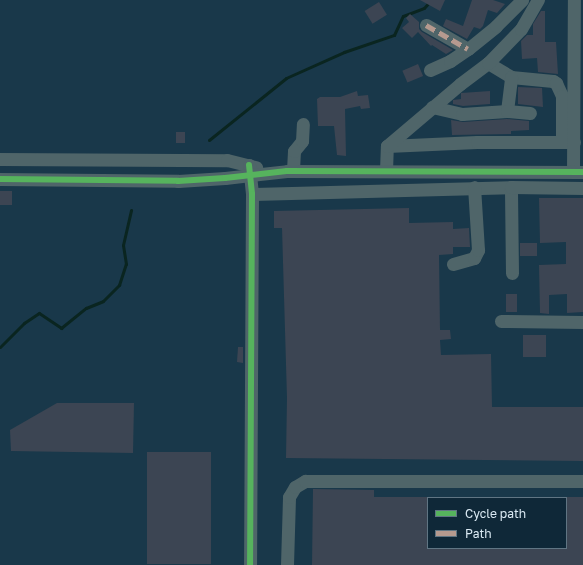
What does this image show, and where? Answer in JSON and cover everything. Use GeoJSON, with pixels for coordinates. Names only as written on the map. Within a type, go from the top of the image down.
{"type":"FeatureCollection","features":[{"type":"Feature","properties":{"kind":"street"},"geometry":{"type":"LineString","coordinates":[[430,70],[450,61],[468,49],[496,26],[522,0]]}},
{"type":"Feature","properties":{"kind":"street"},"geometry":{"type":"LineString","coordinates":[[386,171],[387,146],[432,107],[488,62],[520,30],[538,0]]}},
{"type":"Feature","properties":{"kind":"street"},"geometry":{"type":"LineString","coordinates":[[568,142],[579,51],[574,0]]}},
{"type":"Feature","properties":{"kind":"street"},"geometry":{"type":"LineString","coordinates":[[426,25],[468,49]]}},
{"type":"Feature","properties":{"kind":"street"},"geometry":{"type":"LineString","coordinates":[[0,179],[178,181],[225,178],[250,170],[578,172],[568,142],[562,96],[556,83],[553,81],[512,77],[488,62]]}},
{"type":"Feature","properties":{"kind":"street"},"geometry":{"type":"LineString","coordinates":[[507,111],[512,77]]}},
{"type":"Feature","properties":{"kind":"street"},"geometry":{"type":"LineString","coordinates":[[432,107],[462,114],[507,111],[530,113]]}},
{"type":"Feature","properties":{"kind":"street"},"geometry":{"type":"LineString","coordinates":[[293,170],[294,151],[302,141],[303,124]]}},
{"type":"Feature","properties":{"kind":"street"},"geometry":{"type":"LineString","coordinates":[[387,146],[477,142],[568,142]]}},
{"type":"Feature","properties":{"kind":"street"},"geometry":{"type":"LineString","coordinates":[[0,159],[227,160],[250,170]]}},
{"type":"Feature","properties":{"kind":"street"},"geometry":{"type":"LineString","coordinates":[[250,170],[252,194],[250,565]]}},
{"type":"Feature","properties":{"kind":"street"},"geometry":{"type":"LineString","coordinates":[[252,194],[474,187],[583,188]]}},
{"type":"Feature","properties":{"kind":"street"},"geometry":{"type":"LineString","coordinates":[[453,264],[474,258],[478,250],[474,187]]}},
{"type":"Feature","properties":{"kind":"street"},"geometry":{"type":"LineString","coordinates":[[511,187],[512,273]]}},
{"type":"Feature","properties":{"kind":"street"},"geometry":{"type":"LineString","coordinates":[[501,321],[583,322]]}},
{"type":"Feature","properties":{"kind":"street"},"geometry":{"type":"LineString","coordinates":[[288,565],[289,498],[295,487],[305,481],[583,481]]}},
{"type":"Feature","properties":{"kind":"shaded area"},"geometry":{"type":"Polygon","coordinates":[[[0,0],[583,0],[583,565],[0,565],[0,0]]]}},
{"type":"Feature","properties":{"kind":"building"},"geometry":{"type":"Polygon","coordinates":[[[420,0],[445,0],[440,11],[420,0]]]}},
{"type":"Feature","properties":{"kind":"building"},"geometry":{"type":"Polygon","coordinates":[[[472,0],[493,0],[505,4],[497,13],[488,10],[483,26],[480,29],[474,27],[467,39],[443,26],[446,19],[463,26],[472,0]]]}},
{"type":"Feature","properties":{"kind":"building"},"geometry":{"type":"Polygon","coordinates":[[[379,2],[387,15],[373,24],[365,11],[379,2]]]}},
{"type":"Feature","properties":{"kind":"building"},"geometry":{"type":"Polygon","coordinates":[[[541,11],[545,11],[545,42],[556,42],[558,74],[538,72],[537,58],[522,59],[521,41],[527,35],[533,35],[533,24],[541,11]]]}},
{"type":"Feature","properties":{"kind":"building"},"geometry":{"type":"Polygon","coordinates":[[[410,14],[419,22],[419,29],[422,32],[453,50],[446,54],[432,45],[431,46],[418,32],[412,38],[402,28],[409,22],[406,18],[410,14]]]}},
{"type":"Feature","properties":{"kind":"building"},"geometry":{"type":"Polygon","coordinates":[[[418,64],[423,76],[407,83],[402,71],[418,64]]]}},
{"type":"Feature","properties":{"kind":"building"},"geometry":{"type":"Polygon","coordinates":[[[518,87],[542,88],[543,107],[518,104],[518,87]]]}},
{"type":"Feature","properties":{"kind":"building"},"geometry":{"type":"Polygon","coordinates":[[[357,91],[358,96],[368,95],[370,108],[361,109],[360,106],[345,109],[346,156],[337,155],[334,126],[318,126],[317,99],[320,97],[340,97],[357,91]]]}},
{"type":"Feature","properties":{"kind":"building"},"geometry":{"type":"Polygon","coordinates":[[[490,91],[490,104],[463,106],[453,104],[453,100],[461,99],[461,93],[490,91]]]}},
{"type":"Feature","properties":{"kind":"building"},"geometry":{"type":"Polygon","coordinates":[[[507,119],[529,121],[529,130],[511,131],[511,134],[452,135],[451,120],[463,122],[507,119]]]}},
{"type":"Feature","properties":{"kind":"building"},"geometry":{"type":"Polygon","coordinates":[[[176,132],[185,132],[185,143],[176,143],[176,132]]]}},
{"type":"Feature","properties":{"kind":"building"},"geometry":{"type":"Polygon","coordinates":[[[0,191],[12,191],[12,205],[0,205],[0,191]]]}},
{"type":"Feature","properties":{"kind":"building"},"geometry":{"type":"Polygon","coordinates":[[[539,198],[583,198],[583,312],[567,313],[567,294],[549,295],[549,314],[540,313],[539,265],[566,264],[566,242],[540,243],[539,198]]]}},
{"type":"Feature","properties":{"kind":"building"},"geometry":{"type":"Polygon","coordinates":[[[409,208],[409,223],[453,222],[453,229],[469,228],[470,247],[453,247],[453,254],[439,255],[440,330],[450,330],[451,339],[440,340],[441,355],[491,354],[492,407],[583,407],[583,461],[286,458],[287,398],[282,228],[274,228],[274,211],[409,208]]]}},
{"type":"Feature","properties":{"kind":"building"},"geometry":{"type":"Polygon","coordinates":[[[520,243],[537,243],[537,256],[520,256],[520,243]]]}},
{"type":"Feature","properties":{"kind":"building"},"geometry":{"type":"Polygon","coordinates":[[[506,294],[517,294],[517,312],[506,312],[506,294]]]}},
{"type":"Feature","properties":{"kind":"building"},"geometry":{"type":"Polygon","coordinates":[[[523,335],[546,335],[546,357],[523,357],[523,335]]]}},
{"type":"Feature","properties":{"kind":"building"},"geometry":{"type":"Polygon","coordinates":[[[238,347],[243,347],[243,363],[237,362],[238,347]]]}},
{"type":"Feature","properties":{"kind":"building"},"geometry":{"type":"Polygon","coordinates":[[[57,403],[134,403],[133,453],[11,451],[10,430],[57,403]]]}},
{"type":"Feature","properties":{"kind":"building"},"geometry":{"type":"Polygon","coordinates":[[[147,452],[211,452],[211,564],[147,564],[147,452]]]}},
{"type":"Feature","properties":{"kind":"building"},"geometry":{"type":"Polygon","coordinates":[[[313,489],[374,490],[374,497],[427,497],[427,549],[567,549],[567,497],[583,497],[583,565],[312,565],[313,489]]]}},
{"type":"Feature","properties":{"kind":"waterway"},"geometry":{"type":"LineString","coordinates":[[209,140],[286,78],[344,52],[394,35],[403,16],[424,8],[431,0]]}},
{"type":"Feature","properties":{"kind":"waterway"},"geometry":{"type":"LineString","coordinates":[[0,347],[24,323],[39,313],[61,328],[86,308],[103,301],[119,285],[126,264],[123,245],[131,210]]}},
{"type":"Feature","properties":{"kind":"marked path"},"geometry":{"type":"LineString","coordinates":[[426,25],[468,49]]}},
{"type":"Feature","properties":{"kind":"cycle path"},"geometry":{"type":"LineString","coordinates":[[249,165],[252,194],[250,565]]}},
{"type":"Feature","properties":{"kind":"cycle path"},"geometry":{"type":"LineString","coordinates":[[0,179],[178,181],[225,178],[287,171],[583,172]]}}]}
